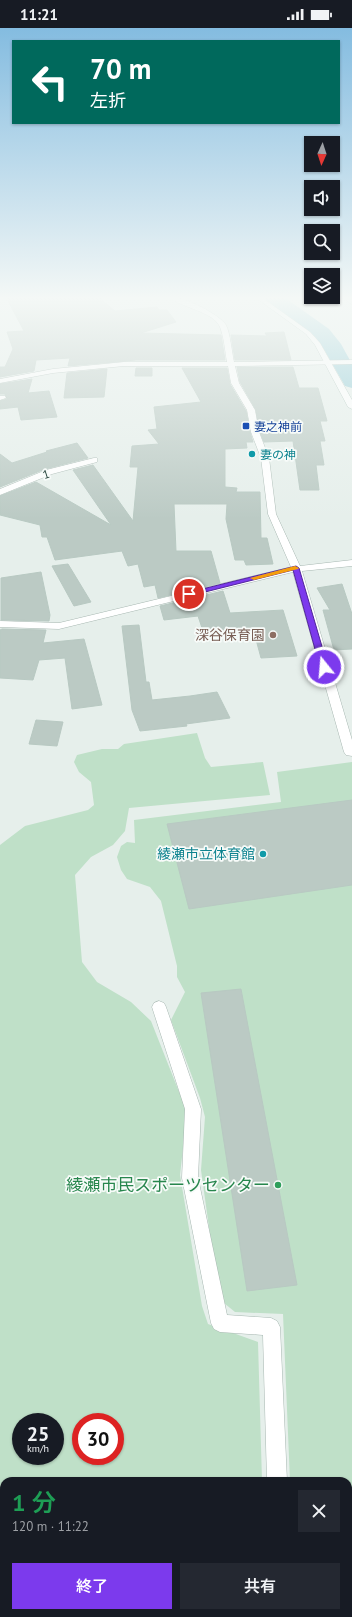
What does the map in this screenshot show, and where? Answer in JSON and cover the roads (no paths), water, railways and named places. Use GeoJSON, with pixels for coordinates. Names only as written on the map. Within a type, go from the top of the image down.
{"type":"FeatureCollection","features":[{"type":"Feature","properties":{"kind":"street"},"geometry":{"type":"LineString","coordinates":[[0,381],[52,371]]}},
{"type":"Feature","properties":{"kind":"street"},"geometry":{"type":"LineString","coordinates":[[233,371],[235,383],[251,410],[255,432],[265,458],[272,514],[296,568],[320,654],[350,752],[352,752]]}},
{"type":"Feature","properties":{"kind":"street"},"geometry":{"type":"LineString","coordinates":[[333,371],[352,407]]}},
{"type":"Feature","properties":{"kind":"street","name":"1"},"geometry":{"type":"LineString","coordinates":[[0,492],[48,472],[94,460]]}},
{"type":"Feature","properties":{"kind":"street"},"geometry":{"type":"LineString","coordinates":[[0,624],[59,626],[296,568],[352,563]]}},
{"type":"Feature","properties":{"kind":"street"},"geometry":{"type":"LineString","coordinates":[[159,1007],[193,1109],[190,1178],[220,1323],[271,1327],[277,1477]]}},
{"type":"Feature","properties":{"kind":"waterway"},"geometry":{"type":"LineString","coordinates":[[346,371],[352,382]]}},
{"type":"Feature","properties":{"kind":"place","name":"妻之神前"},"geometry":{"type":"Point","coordinates":[246,426]}},
{"type":"Feature","properties":{"kind":"place","name":"妻の神"},"geometry":{"type":"Point","coordinates":[252,454]}},
{"type":"Feature","properties":{"kind":"place","name":"深谷保育園"},"geometry":{"type":"Point","coordinates":[273,635]}},
{"type":"Feature","properties":{"kind":"place","name":"綾瀬市立体育館"},"geometry":{"type":"Point","coordinates":[263,854]}},
{"type":"Feature","properties":{"kind":"place","name":"綾瀬市民スポーツセンター"},"geometry":{"type":"Point","coordinates":[278,1185]}}]}
